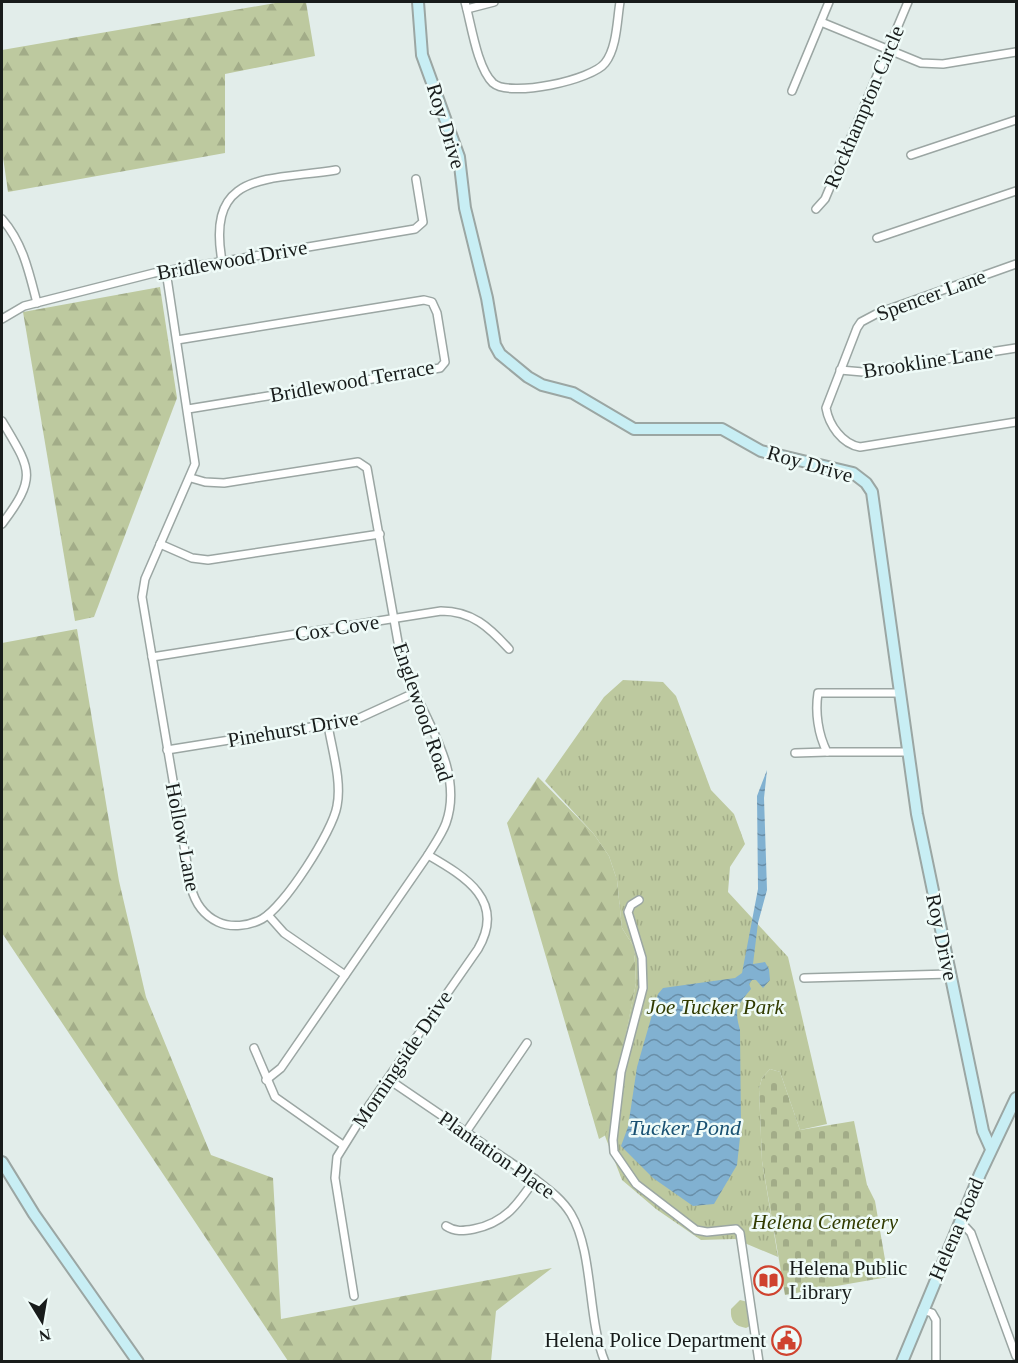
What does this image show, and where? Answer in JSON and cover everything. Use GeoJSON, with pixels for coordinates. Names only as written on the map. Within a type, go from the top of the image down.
{"type":"FeatureCollection","features":[{"type":"Feature","properties":{"kind":"street","name":"Roy Drive"},"geometry":{"type":"LineString","coordinates":[[418,2],[422,55],[459,157],[465,208],[487,297],[495,345],[500,354],[528,377],[581,397],[634,429],[722,429],[761,451],[836,468],[860,477],[874,498],[907,752],[983,1131],[991,1149]]}},
{"type":"Feature","properties":{"kind":"street"},"geometry":{"type":"LineString","coordinates":[[494,2],[466,5],[488,76],[500,87],[515,90],[588,76],[600,69],[611,53],[620,2]]}},
{"type":"Feature","properties":{"kind":"street"},"geometry":{"type":"LineString","coordinates":[[792,91],[830,2]]}},
{"type":"Feature","properties":{"kind":"street","name":"Rockhampton Circle"},"geometry":{"type":"LineString","coordinates":[[816,209],[825,199],[908,2]]}},
{"type":"Feature","properties":{"kind":"street"},"geometry":{"type":"LineString","coordinates":[[821,22],[910,61],[928,64],[1017,52]]}},
{"type":"Feature","properties":{"kind":"street"},"geometry":{"type":"LineString","coordinates":[[911,155],[1017,120]]}},
{"type":"Feature","properties":{"kind":"street"},"geometry":{"type":"LineString","coordinates":[[222,261],[218,222],[227,200],[249,185],[336,170]]}},
{"type":"Feature","properties":{"kind":"street","name":"Bridlewood Drive"},"geometry":{"type":"LineString","coordinates":[[2,319],[24,306],[166,271],[415,229],[423,222],[416,179]]}},
{"type":"Feature","properties":{"kind":"street"},"geometry":{"type":"LineString","coordinates":[[877,238],[1017,191]]}},
{"type":"Feature","properties":{"kind":"street"},"geometry":{"type":"LineString","coordinates":[[2,219],[16,238],[26,259],[37,303]]}},
{"type":"Feature","properties":{"kind":"street","name":"Spencer Lane"},"geometry":{"type":"LineString","coordinates":[[1017,264],[868,317],[857,328],[826,408],[840,435],[852,445],[866,447],[1017,422]]}},
{"type":"Feature","properties":{"kind":"street"},"geometry":{"type":"LineString","coordinates":[[166,271],[189,409],[195,464],[191,478]]}},
{"type":"Feature","properties":{"kind":"street","name":"Bridlewood Terrace"},"geometry":{"type":"LineString","coordinates":[[177,340],[424,300],[432,302],[437,312],[445,362],[440,368],[189,409]]}},
{"type":"Feature","properties":{"kind":"street","name":"Brookline Lane"},"geometry":{"type":"LineString","coordinates":[[840,370],[863,372],[1017,348]]}},
{"type":"Feature","properties":{"kind":"street"},"geometry":{"type":"LineString","coordinates":[[2,421],[21,453],[28,476],[22,493],[2,524]]}},
{"type":"Feature","properties":{"kind":"street","name":"Englewood Road"},"geometry":{"type":"LineString","coordinates":[[191,478],[224,483],[362,463],[370,472],[401,659],[414,693],[432,727],[451,788],[446,825],[428,855],[281,1068],[266,1080]]}},
{"type":"Feature","properties":{"kind":"street","name":"Hollow Lane"},"geometry":{"type":"LineString","coordinates":[[191,478],[160,544],[142,592],[191,887],[197,903],[209,916],[226,925],[253,923],[268,915]]}},
{"type":"Feature","properties":{"kind":"street"},"geometry":{"type":"LineString","coordinates":[[160,544],[192,558],[208,560],[380,534]]}},
{"type":"Feature","properties":{"kind":"street","name":"Cox Cove"},"geometry":{"type":"LineString","coordinates":[[152,657],[441,611],[461,613],[485,624],[509,649]]}},
{"type":"Feature","properties":{"kind":"street","name":"Pinehurst Drive"},"geometry":{"type":"LineString","coordinates":[[167,750],[328,725],[367,716],[414,693]]}},
{"type":"Feature","properties":{"kind":"street"},"geometry":{"type":"LineString","coordinates":[[827,752],[819,725],[818,693],[901,693]]}},
{"type":"Feature","properties":{"kind":"street"},"geometry":{"type":"LineString","coordinates":[[328,725],[338,788],[333,821],[296,880],[268,915],[285,933],[345,975]]}},
{"type":"Feature","properties":{"kind":"street"},"geometry":{"type":"LineString","coordinates":[[795,753],[907,752]]}},
{"type":"Feature","properties":{"kind":"street","name":"Morningside Drive"},"geometry":{"type":"LineString","coordinates":[[354,1296],[335,1178],[337,1157],[478,949],[487,929],[485,905],[475,887],[428,855]]}},
{"type":"Feature","properties":{"kind":"street"},"geometry":{"type":"LineString","coordinates":[[639,900],[629,908],[628,917],[642,958],[643,988],[619,1085],[614,1152],[636,1184],[696,1230],[707,1232],[736,1229],[742,1236],[759,1362]]}},
{"type":"Feature","properties":{"kind":"street"},"geometry":{"type":"LineString","coordinates":[[804,978],[950,974]]}},
{"type":"Feature","properties":{"kind":"street"},"geometry":{"type":"LineString","coordinates":[[466,1132],[527,1043]]}},
{"type":"Feature","properties":{"kind":"street"},"geometry":{"type":"LineString","coordinates":[[254,1048],[266,1080],[279,1100],[343,1145]]}},
{"type":"Feature","properties":{"kind":"street","name":"Plantation Place"},"geometry":{"type":"LineString","coordinates":[[388,1079],[535,1179],[560,1200],[574,1221],[603,1359]]}},
{"type":"Feature","properties":{"kind":"street","name":"Helena Road"},"geometry":{"type":"LineString","coordinates":[[902,1362],[991,1149],[1017,1098]]}},
{"type":"Feature","properties":{"kind":"street"},"geometry":{"type":"LineString","coordinates":[[2,1162],[45,1231],[138,1362]]}},
{"type":"Feature","properties":{"kind":"street"},"geometry":{"type":"LineString","coordinates":[[446,1226],[460,1231],[495,1223],[513,1210],[535,1179]]}},
{"type":"Feature","properties":{"kind":"street"},"geometry":{"type":"LineString","coordinates":[[960,1221],[971,1233],[1017,1356]]}},
{"type":"Feature","properties":{"kind":"street"},"geometry":{"type":"LineString","coordinates":[[922,1310],[935,1316],[936,1362]]}},
{"type":"Feature","properties":{"kind":"green space"},"geometry":{"type":"Polygon","coordinates":[[[281,2],[306,2],[315,56],[225,74],[225,153],[8,192],[2,150],[2,50],[281,2]]]}},
{"type":"Feature","properties":{"kind":"green space"},"geometry":{"type":"Polygon","coordinates":[[[160,287],[177,398],[94,617],[75,621],[23,312],[160,287]]]}},
{"type":"Feature","properties":{"kind":"green space"},"geometry":{"type":"Polygon","coordinates":[[[77,629],[119,881],[146,997],[211,1155],[273,1178],[281,1319],[552,1268],[496,1311],[491,1361],[288,1361],[2,933],[2,643],[77,629]]]}},
{"type":"Feature","properties":{"kind":"green space","name":"Joe Tucker Park"},"geometry":{"type":"Polygon","coordinates":[[[623,680],[663,682],[676,696],[711,790],[734,814],[745,844],[730,867],[728,892],[788,957],[827,1124],[800,1130],[780,1072],[770,1069],[762,1078],[759,1089],[762,1161],[778,1257],[735,1239],[701,1240],[656,1209],[622,1180],[605,1136],[636,983],[634,947],[622,928],[617,880],[609,856],[593,833],[545,781],[604,697],[623,680]]]}},
{"type":"Feature","properties":{"kind":"green space"},"geometry":{"type":"Polygon","coordinates":[[[538,777],[593,833],[609,856],[617,880],[622,928],[634,947],[636,983],[606,1135],[599,1139],[507,823],[538,777]]]}},
{"type":"Feature","properties":{"kind":"green space","name":"Helena Cemetery"},"geometry":{"type":"Polygon","coordinates":[[[770,1069],[780,1072],[800,1130],[854,1121],[867,1185],[875,1201],[888,1277],[785,1295],[762,1161],[759,1089],[762,1078],[770,1069]]]}},
{"type":"Feature","properties":{"kind":"green space"},"geometry":{"type":"Polygon","coordinates":[[[740,1300],[748,1302],[750,1326],[746,1328],[736,1324],[731,1317],[731,1309],[740,1300]]]}},
{"type":"Feature","properties":{"kind":"water","name":"Tucker Pond"},"geometry":{"type":"Polygon","coordinates":[[[767,770],[764,798],[767,890],[758,923],[753,964],[765,962],[769,969],[770,980],[763,988],[756,980],[752,980],[749,984],[751,989],[737,1012],[740,1030],[741,1128],[737,1165],[714,1204],[693,1206],[653,1178],[621,1146],[628,1127],[637,1067],[658,994],[663,988],[735,978],[742,973],[758,889],[757,796],[767,770]]]}},
{"type":"Feature","properties":{"kind":"place","name":"Helena Public Library"},"geometry":{"type":"Point","coordinates":[768,1280]}},
{"type":"Feature","properties":{"kind":"place","name":"Helena Police Department"},"geometry":{"type":"Point","coordinates":[787,1340]}}]}
